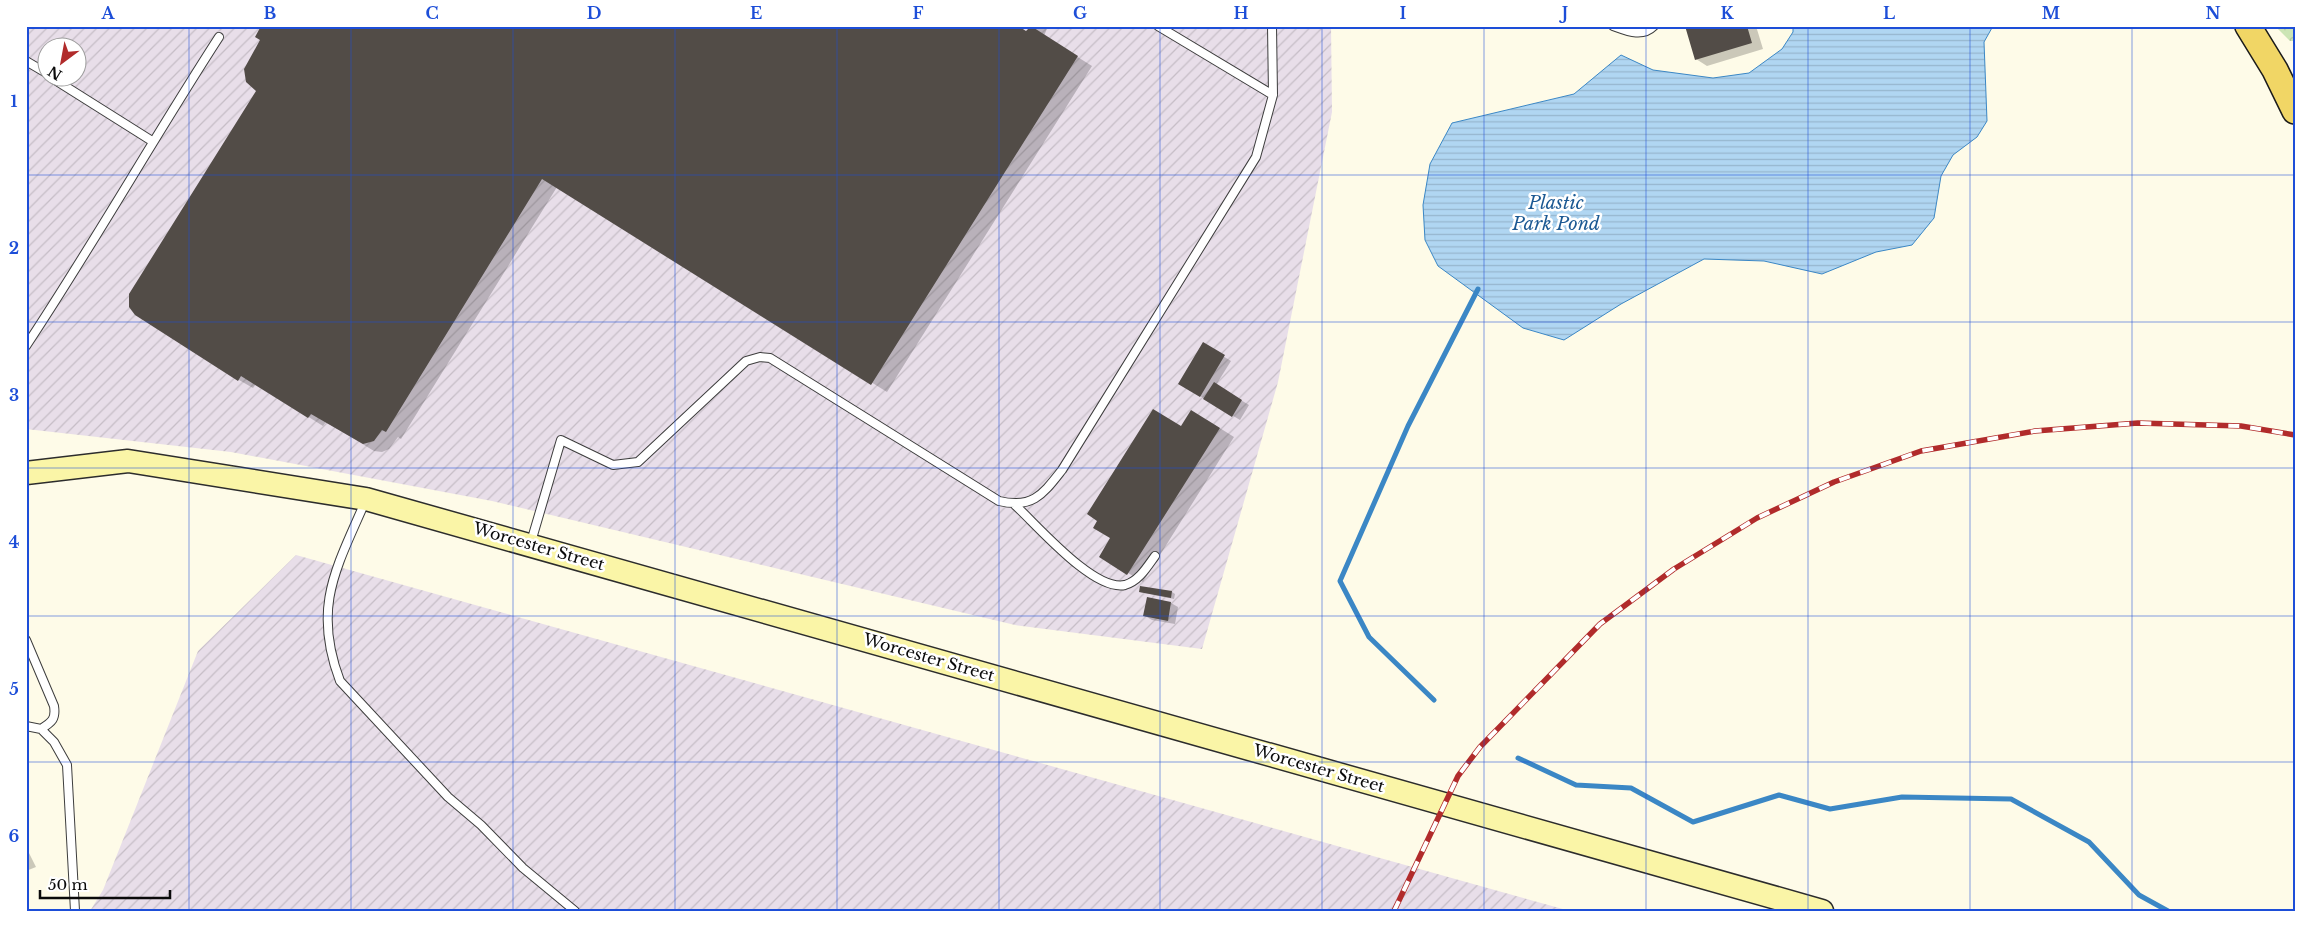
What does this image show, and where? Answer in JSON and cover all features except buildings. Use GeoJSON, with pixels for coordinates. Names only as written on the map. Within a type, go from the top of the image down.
{"type":"FeatureCollection","features":[{"type":"Feature","properties":{"kind":"main road"},"geometry":{"type":"LineString","coordinates":[[2248,26],[2275,70],[2295,111]]}},
{"type":"Feature","properties":{"kind":"main road","name":"Worcester Street"},"geometry":{"type":"LineString","coordinates":[[26,473],[128,461],[366,499],[1822,911]]}},
{"type":"Feature","properties":{"kind":"lane"},"geometry":{"type":"LineString","coordinates":[[1158,26],[1273,95]]}},
{"type":"Feature","properties":{"kind":"lane"},"geometry":{"type":"LineString","coordinates":[[1015,505],[1037,497],[1047,489],[1062,470],[1256,157],[1273,95],[1272,26]]}},
{"type":"Feature","properties":{"kind":"lane"},"geometry":{"type":"LineString","coordinates":[[1613,26],[1631,33],[1648,31],[1654,26]]}},
{"type":"Feature","properties":{"kind":"lane"},"geometry":{"type":"LineString","coordinates":[[26,346],[107,222],[152,140],[219,37]]}},
{"type":"Feature","properties":{"kind":"lane"},"geometry":{"type":"LineString","coordinates":[[26,61],[38,68]]}},
{"type":"Feature","properties":{"kind":"lane"},"geometry":{"type":"LineString","coordinates":[[68,88],[152,140]]}},
{"type":"Feature","properties":{"kind":"lane"},"geometry":{"type":"LineString","coordinates":[[530,544],[561,440],[613,465],[638,462],[746,361],[760,357],[770,358],[1000,501],[1015,505],[1089,574],[1106,583],[1123,585],[1136,580],[1156,556]]}},
{"type":"Feature","properties":{"kind":"lane"},"geometry":{"type":"LineString","coordinates":[[366,499],[332,579],[328,600],[326,623],[331,657],[340,681],[448,797],[480,825],[523,868],[575,911]]}},
{"type":"Feature","properties":{"kind":"lane"},"geometry":{"type":"LineString","coordinates":[[26,640],[56,715],[52,722],[41,729]]}},
{"type":"Feature","properties":{"kind":"lane"},"geometry":{"type":"LineString","coordinates":[[26,726],[41,729],[54,742],[67,765],[75,911]]}},
{"type":"Feature","properties":{"kind":"shaded area"},"geometry":{"type":"Polygon","coordinates":[[[26,26],[1331,26],[1332,112],[1278,382],[1202,649],[1015,625],[492,501],[231,452],[26,429],[26,26]]]}},
{"type":"Feature","properties":{"kind":"shaded area"},"geometry":{"type":"Polygon","coordinates":[[[296,555],[1570,911],[90,911],[103,890],[198,651],[296,555]]]}},
{"type":"Feature","properties":{"kind":"green space"},"geometry":{"type":"Polygon","coordinates":[[[2275,26],[2295,26],[2295,41],[2290,41],[2275,26]]]}},
{"type":"Feature","properties":{"kind":"water","name":"Plastic Park Pond"},"geometry":{"type":"Polygon","coordinates":[[[1793,26],[1993,26],[1984,42],[1987,121],[1977,137],[1953,155],[1941,176],[1934,218],[1912,245],[1876,252],[1822,274],[1764,261],[1704,259],[1621,304],[1564,340],[1523,328],[1438,266],[1425,240],[1423,205],[1430,164],[1452,123],[1574,94],[1621,55],[1653,70],[1713,78],[1749,73],[1782,49],[1793,32],[1793,26]]]}},
{"type":"Feature","properties":{"kind":"waterway"},"geometry":{"type":"LineString","coordinates":[[1434,700],[1369,637],[1340,581],[1408,426],[1478,289]]}},
{"type":"Feature","properties":{"kind":"waterway"},"geometry":{"type":"LineString","coordinates":[[1518,758],[1576,785],[1631,788],[1693,822],[1779,795],[1830,809],[1902,797],[2011,799],[2089,842],[2139,895],[2168,911]]}},
{"type":"Feature","properties":{"kind":"railway"},"geometry":{"type":"LineString","coordinates":[[1394,911],[1458,776],[1480,747],[1600,624],[1674,569],[1757,518],[1834,482],[1921,451],[2035,431],[2138,423],[2241,426],[2295,435]]}}]}
